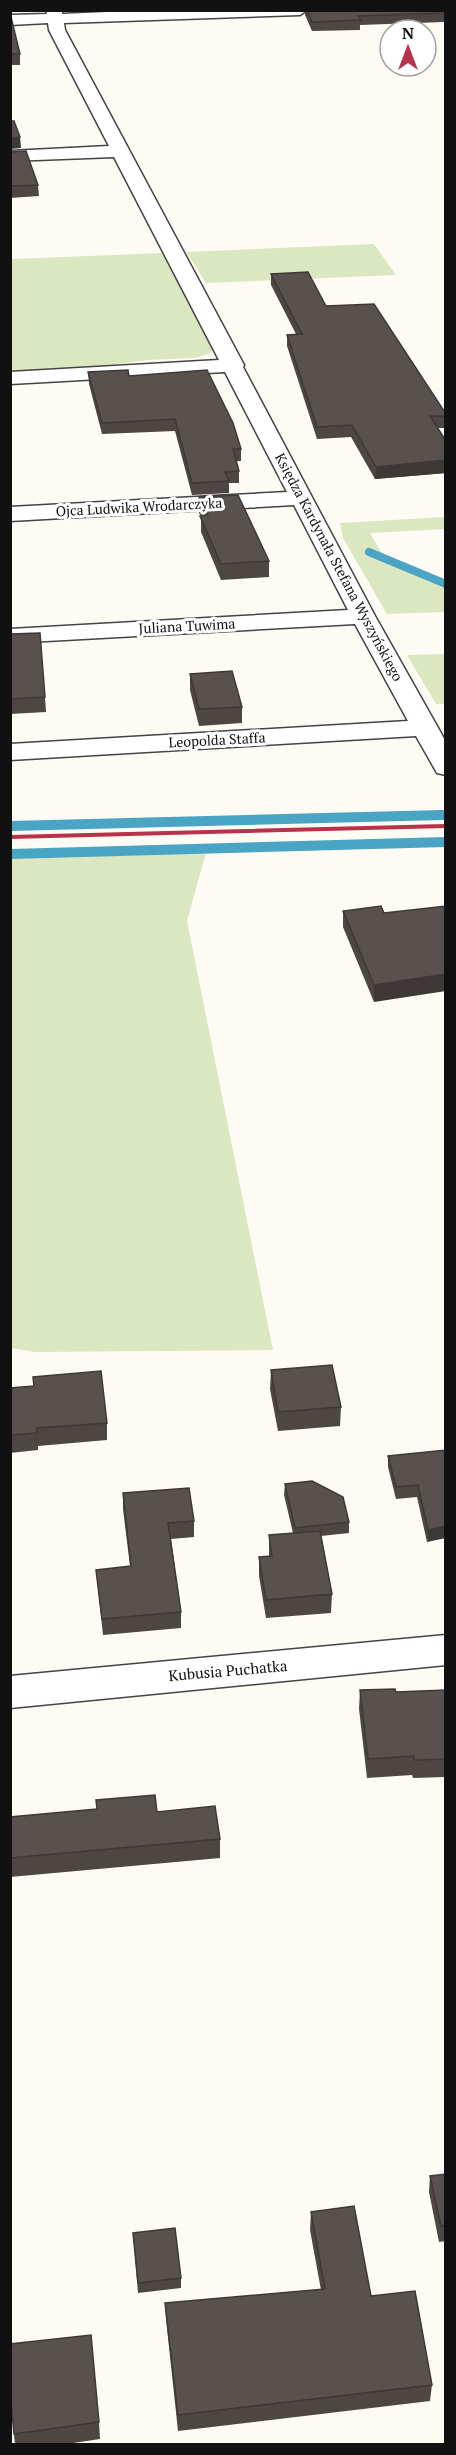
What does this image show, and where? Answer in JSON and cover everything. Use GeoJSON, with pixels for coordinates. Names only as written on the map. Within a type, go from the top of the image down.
{"type":"FeatureCollection","features":[{"type":"Feature","properties":{"kind":"street"},"geometry":{"type":"LineString","coordinates":[[10,20],[54,15],[300,10]]}},
{"type":"Feature","properties":{"kind":"street","name":"Księdza Kardynała Stefana Wyszyńskiego"},"geometry":{"type":"LineString","coordinates":[[54,15],[57,30],[234,365],[363,616],[446,767]]}},
{"type":"Feature","properties":{"kind":"street"},"geometry":{"type":"LineString","coordinates":[[10,156],[122,151]]}},
{"type":"Feature","properties":{"kind":"street"},"geometry":{"type":"LineString","coordinates":[[10,378],[234,365]]}},
{"type":"Feature","properties":{"kind":"street","name":"Ojca Ludwika Wrodarczyka"},"geometry":{"type":"LineString","coordinates":[[10,514],[303,498]]}},
{"type":"Feature","properties":{"kind":"street","name":"Juliana Tuwima"},"geometry":{"type":"LineString","coordinates":[[10,636],[363,616]]}},
{"type":"Feature","properties":{"kind":"street","name":"Leopolda Staffa"},"geometry":{"type":"LineString","coordinates":[[10,752],[424,728]]}},
{"type":"Feature","properties":{"kind":"street","name":"Kubusia Puchatka"},"geometry":{"type":"LineString","coordinates":[[10,1692],[446,1650]]}},
{"type":"Feature","properties":{"kind":"green space"},"geometry":{"type":"Polygon","coordinates":[[[374,244],[396,275],[206,283],[186,252],[374,244]]]}},
{"type":"Feature","properties":{"kind":"green space"},"geometry":{"type":"Polygon","coordinates":[[[165,253],[212,349],[211,353],[195,358],[148,360],[88,368],[11,372],[11,259],[165,253]]]}},
{"type":"Feature","properties":{"kind":"green space"},"geometry":{"type":"Polygon","coordinates":[[[445,517],[445,529],[370,533],[383,555],[445,580],[445,612],[387,614],[343,538],[340,523],[445,517]]]}},
{"type":"Feature","properties":{"kind":"green space"},"geometry":{"type":"Polygon","coordinates":[[[445,654],[445,704],[436,704],[407,655],[445,654]]]}},
{"type":"Feature","properties":{"kind":"green space"},"geometry":{"type":"Polygon","coordinates":[[[207,849],[187,921],[273,1350],[35,1352],[11,1348],[11,854],[207,849]]]}},
{"type":"Feature","properties":{"kind":"building"},"geometry":{"type":"Polygon","coordinates":[[[307,10],[446,10],[446,14],[358,16],[361,20],[312,22],[307,10]]]}},
{"type":"Feature","properties":{"kind":"building"},"geometry":{"type":"Polygon","coordinates":[[[11,17],[20,54],[10,54],[11,17]]]}},
{"type":"Feature","properties":{"kind":"building"},"geometry":{"type":"Polygon","coordinates":[[[10,121],[14,121],[20,137],[10,138],[10,121]]]}},
{"type":"Feature","properties":{"kind":"building"},"geometry":{"type":"Polygon","coordinates":[[[26,151],[38,185],[10,186],[10,152],[26,151]]]}},
{"type":"Feature","properties":{"kind":"building"},"geometry":{"type":"Polygon","coordinates":[[[308,272],[326,306],[374,304],[446,414],[446,416],[430,416],[446,441],[446,460],[376,467],[352,425],[317,427],[287,335],[302,334],[271,274],[308,272]]]}},
{"type":"Feature","properties":{"kind":"building"},"geometry":{"type":"Polygon","coordinates":[[[128,370],[129,376],[207,370],[233,423],[241,449],[233,449],[239,471],[225,472],[229,481],[192,483],[175,419],[102,423],[88,372],[128,370]]]}},
{"type":"Feature","properties":{"kind":"building"},"geometry":{"type":"Polygon","coordinates":[[[238,495],[269,561],[221,564],[200,516],[208,515],[199,497],[238,495]]]}},
{"type":"Feature","properties":{"kind":"building"},"geometry":{"type":"Polygon","coordinates":[[[40,633],[45,697],[10,699],[10,634],[40,633]]]}},
{"type":"Feature","properties":{"kind":"building"},"geometry":{"type":"Polygon","coordinates":[[[232,671],[242,707],[199,709],[190,674],[232,671]]]}},
{"type":"Feature","properties":{"kind":"building"},"geometry":{"type":"Polygon","coordinates":[[[381,906],[384,913],[446,906],[446,974],[374,985],[343,911],[381,906]]]}},
{"type":"Feature","properties":{"kind":"building"},"geometry":{"type":"Polygon","coordinates":[[[332,1365],[341,1407],[278,1412],[271,1370],[332,1365]]]}},
{"type":"Feature","properties":{"kind":"building"},"geometry":{"type":"Polygon","coordinates":[[[101,1371],[107,1423],[37,1428],[37,1433],[10,1435],[10,1388],[34,1386],[33,1377],[101,1371]]]}},
{"type":"Feature","properties":{"kind":"building"},"geometry":{"type":"Polygon","coordinates":[[[446,1450],[446,1526],[428,1530],[418,1485],[396,1487],[388,1456],[446,1450]]]}},
{"type":"Feature","properties":{"kind":"building"},"geometry":{"type":"Polygon","coordinates":[[[312,1481],[343,1497],[349,1522],[295,1528],[285,1484],[312,1481]]]}},
{"type":"Feature","properties":{"kind":"building"},"geometry":{"type":"Polygon","coordinates":[[[189,1488],[194,1521],[168,1523],[181,1612],[102,1619],[96,1570],[131,1566],[123,1493],[189,1488]]]}},
{"type":"Feature","properties":{"kind":"building"},"geometry":{"type":"Polygon","coordinates":[[[320,1531],[332,1594],[266,1600],[259,1557],[272,1556],[269,1535],[320,1531]]]}},
{"type":"Feature","properties":{"kind":"building"},"geometry":{"type":"Polygon","coordinates":[[[395,1689],[396,1692],[446,1690],[446,1759],[414,1760],[414,1756],[368,1759],[360,1690],[395,1689]]]}},
{"type":"Feature","properties":{"kind":"building"},"geometry":{"type":"Polygon","coordinates":[[[155,1795],[157,1812],[215,1806],[220,1839],[10,1858],[10,1817],[97,1809],[96,1800],[155,1795]]]}},
{"type":"Feature","properties":{"kind":"building"},"geometry":{"type":"Polygon","coordinates":[[[446,2174],[446,2225],[441,2226],[430,2176],[446,2174]]]}},
{"type":"Feature","properties":{"kind":"building"},"geometry":{"type":"Polygon","coordinates":[[[354,2206],[371,2296],[415,2291],[432,2385],[178,2415],[165,2303],[325,2289],[311,2212],[354,2206]]]}},
{"type":"Feature","properties":{"kind":"building"},"geometry":{"type":"Polygon","coordinates":[[[175,2228],[181,2278],[138,2283],[133,2233],[175,2228]]]}},
{"type":"Feature","properties":{"kind":"building"},"geometry":{"type":"Polygon","coordinates":[[[91,2335],[99,2422],[14,2434],[10,2393],[10,2344],[91,2335]]]}},
{"type":"Feature","properties":{"kind":"waterway"},"geometry":{"type":"LineString","coordinates":[[369,552],[446,584]]}},
{"type":"Feature","properties":{"kind":"waterway"},"geometry":{"type":"LineString","coordinates":[[10,826],[443,815]]}},
{"type":"Feature","properties":{"kind":"waterway"},"geometry":{"type":"LineString","coordinates":[[10,854],[446,842]]}},
{"type":"Feature","properties":{"kind":"railway"},"geometry":{"type":"LineString","coordinates":[[10,837],[446,826]]}}]}
